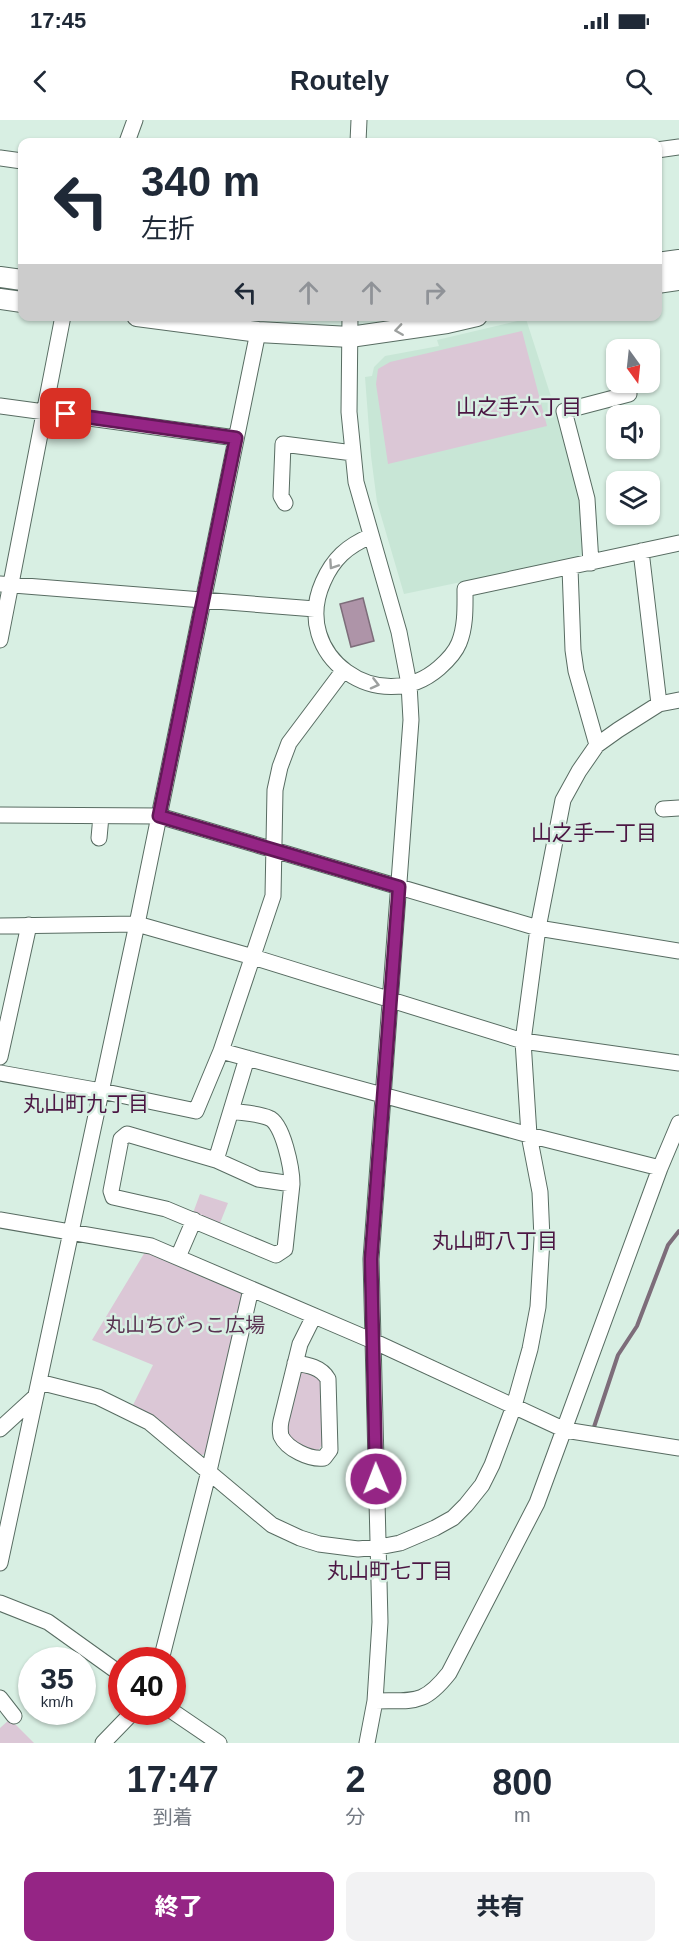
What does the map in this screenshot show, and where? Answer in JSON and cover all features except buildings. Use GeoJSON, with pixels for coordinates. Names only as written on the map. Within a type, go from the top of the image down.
{"type":"FeatureCollection","features":[{"type":"Feature","properties":{"kind":"main road"},"geometry":{"type":"LineString","coordinates":[[662,262],[679,260]]}},
{"type":"Feature","properties":{"kind":"main road"},"geometry":{"type":"LineString","coordinates":[[0,277],[18,279]]}},
{"type":"Feature","properties":{"kind":"main road"},"geometry":{"type":"LineString","coordinates":[[662,283],[679,280]]}},
{"type":"Feature","properties":{"kind":"main road"},"geometry":{"type":"LineString","coordinates":[[0,299],[18,301]]}},
{"type":"Feature","properties":{"kind":"main road"},"geometry":{"type":"LineString","coordinates":[[175,321],[258,332],[350,337],[456,321]]}},
{"type":"Feature","properties":{"kind":"street"},"geometry":{"type":"LineString","coordinates":[[128,138],[135,120]]}},
{"type":"Feature","properties":{"kind":"street"},"geometry":{"type":"LineString","coordinates":[[358,138],[359,120]]}},
{"type":"Feature","properties":{"kind":"street"},"geometry":{"type":"LineString","coordinates":[[662,149],[679,147]]}},
{"type":"Feature","properties":{"kind":"street"},"geometry":{"type":"LineString","coordinates":[[0,158],[18,161]]}},
{"type":"Feature","properties":{"kind":"street"},"geometry":{"type":"LineString","coordinates":[[0,640],[5,585],[45,411],[62,321]]}},
{"type":"Feature","properties":{"kind":"street"},"geometry":{"type":"LineString","coordinates":[[350,321],[349,412],[356,482],[399,632],[409,684],[411,720],[371,1259],[380,1622],[375,1701],[367,1743]]}},
{"type":"Feature","properties":{"kind":"street"},"geometry":{"type":"LineString","coordinates":[[0,1563],[137,924],[258,332]]}},
{"type":"Feature","properties":{"kind":"street"},"geometry":{"type":"LineString","coordinates":[[591,563],[587,499],[564,411],[629,394]]}},
{"type":"Feature","properties":{"kind":"street"},"geometry":{"type":"LineString","coordinates":[[0,406],[236,438]]}},
{"type":"Feature","properties":{"kind":"street"},"geometry":{"type":"LineString","coordinates":[[285,503],[281,496],[283,444],[353,453]]}},
{"type":"Feature","properties":{"kind":"street"},"geometry":{"type":"LineString","coordinates":[[371,536],[347,549],[333,564],[321,587],[315,609],[316,625],[321,641],[343,671],[364,681],[397,687],[434,672],[452,655],[458,645],[463,625],[465,589],[679,543]]}},
{"type":"Feature","properties":{"kind":"street"},"geometry":{"type":"LineString","coordinates":[[641,551],[659,704]]}},
{"type":"Feature","properties":{"kind":"street"},"geometry":{"type":"LineString","coordinates":[[570,568],[576,671],[597,745]]}},
{"type":"Feature","properties":{"kind":"street"},"geometry":{"type":"LineString","coordinates":[[5,585],[315,609]]}},
{"type":"Feature","properties":{"kind":"street"},"geometry":{"type":"LineString","coordinates":[[0,1073],[196,1111],[221,1051],[273,896],[275,790],[289,743],[343,671]]}},
{"type":"Feature","properties":{"kind":"street"},"geometry":{"type":"LineString","coordinates":[[38,1389],[98,1397],[132,1412],[149,1422],[257,1514],[288,1533],[319,1544],[343,1548],[378,1547],[400,1543],[453,1518],[466,1505],[482,1485],[492,1465],[514,1406],[530,1349],[538,1307],[542,1239],[540,1192],[529,1135],[523,1041],[538,928],[563,800],[597,745],[659,704],[679,700]]}},
{"type":"Feature","properties":{"kind":"street"},"geometry":{"type":"LineString","coordinates":[[663,809],[679,808]]}},
{"type":"Feature","properties":{"kind":"street"},"geometry":{"type":"LineString","coordinates":[[0,815],[159,816],[538,928],[679,951]]}},
{"type":"Feature","properties":{"kind":"street"},"geometry":{"type":"LineString","coordinates":[[99,838],[101,816]]}},
{"type":"Feature","properties":{"kind":"street"},"geometry":{"type":"LineString","coordinates":[[0,926],[137,924],[253,957],[523,1041],[679,1063]]}},
{"type":"Feature","properties":{"kind":"street"},"geometry":{"type":"LineString","coordinates":[[0,1057],[29,925]]}},
{"type":"Feature","properties":{"kind":"street"},"geometry":{"type":"LineString","coordinates":[[221,1051],[529,1135],[660,1168]]}},
{"type":"Feature","properties":{"kind":"street"},"geometry":{"type":"LineString","coordinates":[[216,1160],[247,1058]]}},
{"type":"Feature","properties":{"kind":"street"},"geometry":{"type":"LineString","coordinates":[[231,1111],[270,1118],[281,1132],[292,1184],[285,1249],[276,1255],[166,1209],[114,1197],[111,1191],[121,1139],[127,1134],[216,1160],[258,1179],[292,1184]]}},
{"type":"Feature","properties":{"kind":"street"},"geometry":{"type":"LineString","coordinates":[[375,1701],[414,1700],[425,1697],[435,1691],[449,1674],[537,1503],[660,1168],[679,1123]]}},
{"type":"Feature","properties":{"kind":"street"},"geometry":{"type":"LineString","coordinates":[[0,1220],[151,1246],[373,1341],[565,1430],[679,1448]]}},
{"type":"Feature","properties":{"kind":"street"},"geometry":{"type":"LineString","coordinates":[[178,1257],[194,1220]]}},
{"type":"Feature","properties":{"kind":"street"},"geometry":{"type":"LineString","coordinates":[[164,1647],[209,1471],[251,1289]]}},
{"type":"Feature","properties":{"kind":"street"},"geometry":{"type":"LineString","coordinates":[[295,1363],[309,1365],[320,1370],[328,1379],[330,1450],[324,1458],[309,1458],[300,1454],[282,1436],[281,1421],[295,1363],[300,1344],[314,1316]]}},
{"type":"Feature","properties":{"kind":"street"},"geometry":{"type":"LineString","coordinates":[[0,1429],[38,1389]]}},
{"type":"Feature","properties":{"kind":"street"},"geometry":{"type":"LineString","coordinates":[[0,1603],[48,1622],[108,1665]]}},
{"type":"Feature","properties":{"kind":"street"},"geometry":{"type":"LineString","coordinates":[[0,1698],[14,1716]]}},
{"type":"Feature","properties":{"kind":"street"},"geometry":{"type":"LineString","coordinates":[[186,1721],[219,1743]]}},
{"type":"Feature","properties":{"kind":"street"},"geometry":{"type":"LineString","coordinates":[[103,1743],[120,1725]]}},
{"type":"Feature","properties":{"kind":"shaded area"},"geometry":{"type":"Polygon","coordinates":[[[518,321],[527,321],[555,409],[580,501],[584,554],[580,557],[404,594],[377,502],[365,377],[372,376],[374,367],[385,356],[439,346],[437,340],[518,321]]]}},
{"type":"Feature","properties":{"kind":"shaded area"},"geometry":{"type":"Polygon","coordinates":[[[363,598],[374,641],[351,647],[340,604],[363,598]]]}},
{"type":"Feature","properties":{"kind":"green space"},"geometry":{"type":"Polygon","coordinates":[[[522,331],[547,426],[388,464],[376,384],[378,369],[390,362],[522,331]]]}},
{"type":"Feature","properties":{"kind":"green space"},"geometry":{"type":"Polygon","coordinates":[[[200,1194],[228,1203],[220,1223],[193,1213],[200,1194]]]}},
{"type":"Feature","properties":{"kind":"green space","name":"丸山ちびっこ広場"},"geometry":{"type":"Polygon","coordinates":[[[145,1252],[240,1291],[244,1299],[207,1453],[200,1456],[132,1407],[153,1365],[92,1340],[145,1252]]]}},
{"type":"Feature","properties":{"kind":"green space"},"geometry":{"type":"Polygon","coordinates":[[[307,1371],[321,1379],[323,1444],[317,1452],[299,1445],[286,1429],[299,1374],[307,1371]]]}},
{"type":"Feature","properties":{"kind":"green space"},"geometry":{"type":"Polygon","coordinates":[[[10,1719],[34,1743],[0,1743],[0,1728],[10,1719]]]}},
{"type":"Feature","properties":{"kind":"waterway"},"geometry":{"type":"LineString","coordinates":[[593,1430],[618,1355],[637,1326],[668,1245],[679,1231]]}},
{"type":"Feature","properties":{"kind":"district","name":"山之手六丁目"},"geometry":{"type":"Point","coordinates":[519,407]}},
{"type":"Feature","properties":{"kind":"district","name":"山之手一丁目"},"geometry":{"type":"Point","coordinates":[594,833]}},
{"type":"Feature","properties":{"kind":"district","name":"丸山町九丁目"},"geometry":{"type":"Point","coordinates":[86,1104]}},
{"type":"Feature","properties":{"kind":"district","name":"丸山町八丁目"},"geometry":{"type":"Point","coordinates":[495,1241]}},
{"type":"Feature","properties":{"kind":"district","name":"丸山町七丁目"},"geometry":{"type":"Point","coordinates":[390,1571]}},
{"type":"Feature","properties":{"kind":"route"},"geometry":{"type":"LineString","coordinates":[[66,414],[236,438],[159,816],[399,887],[385,1094],[376,1175],[370,1282],[376,1479]]}}]}
